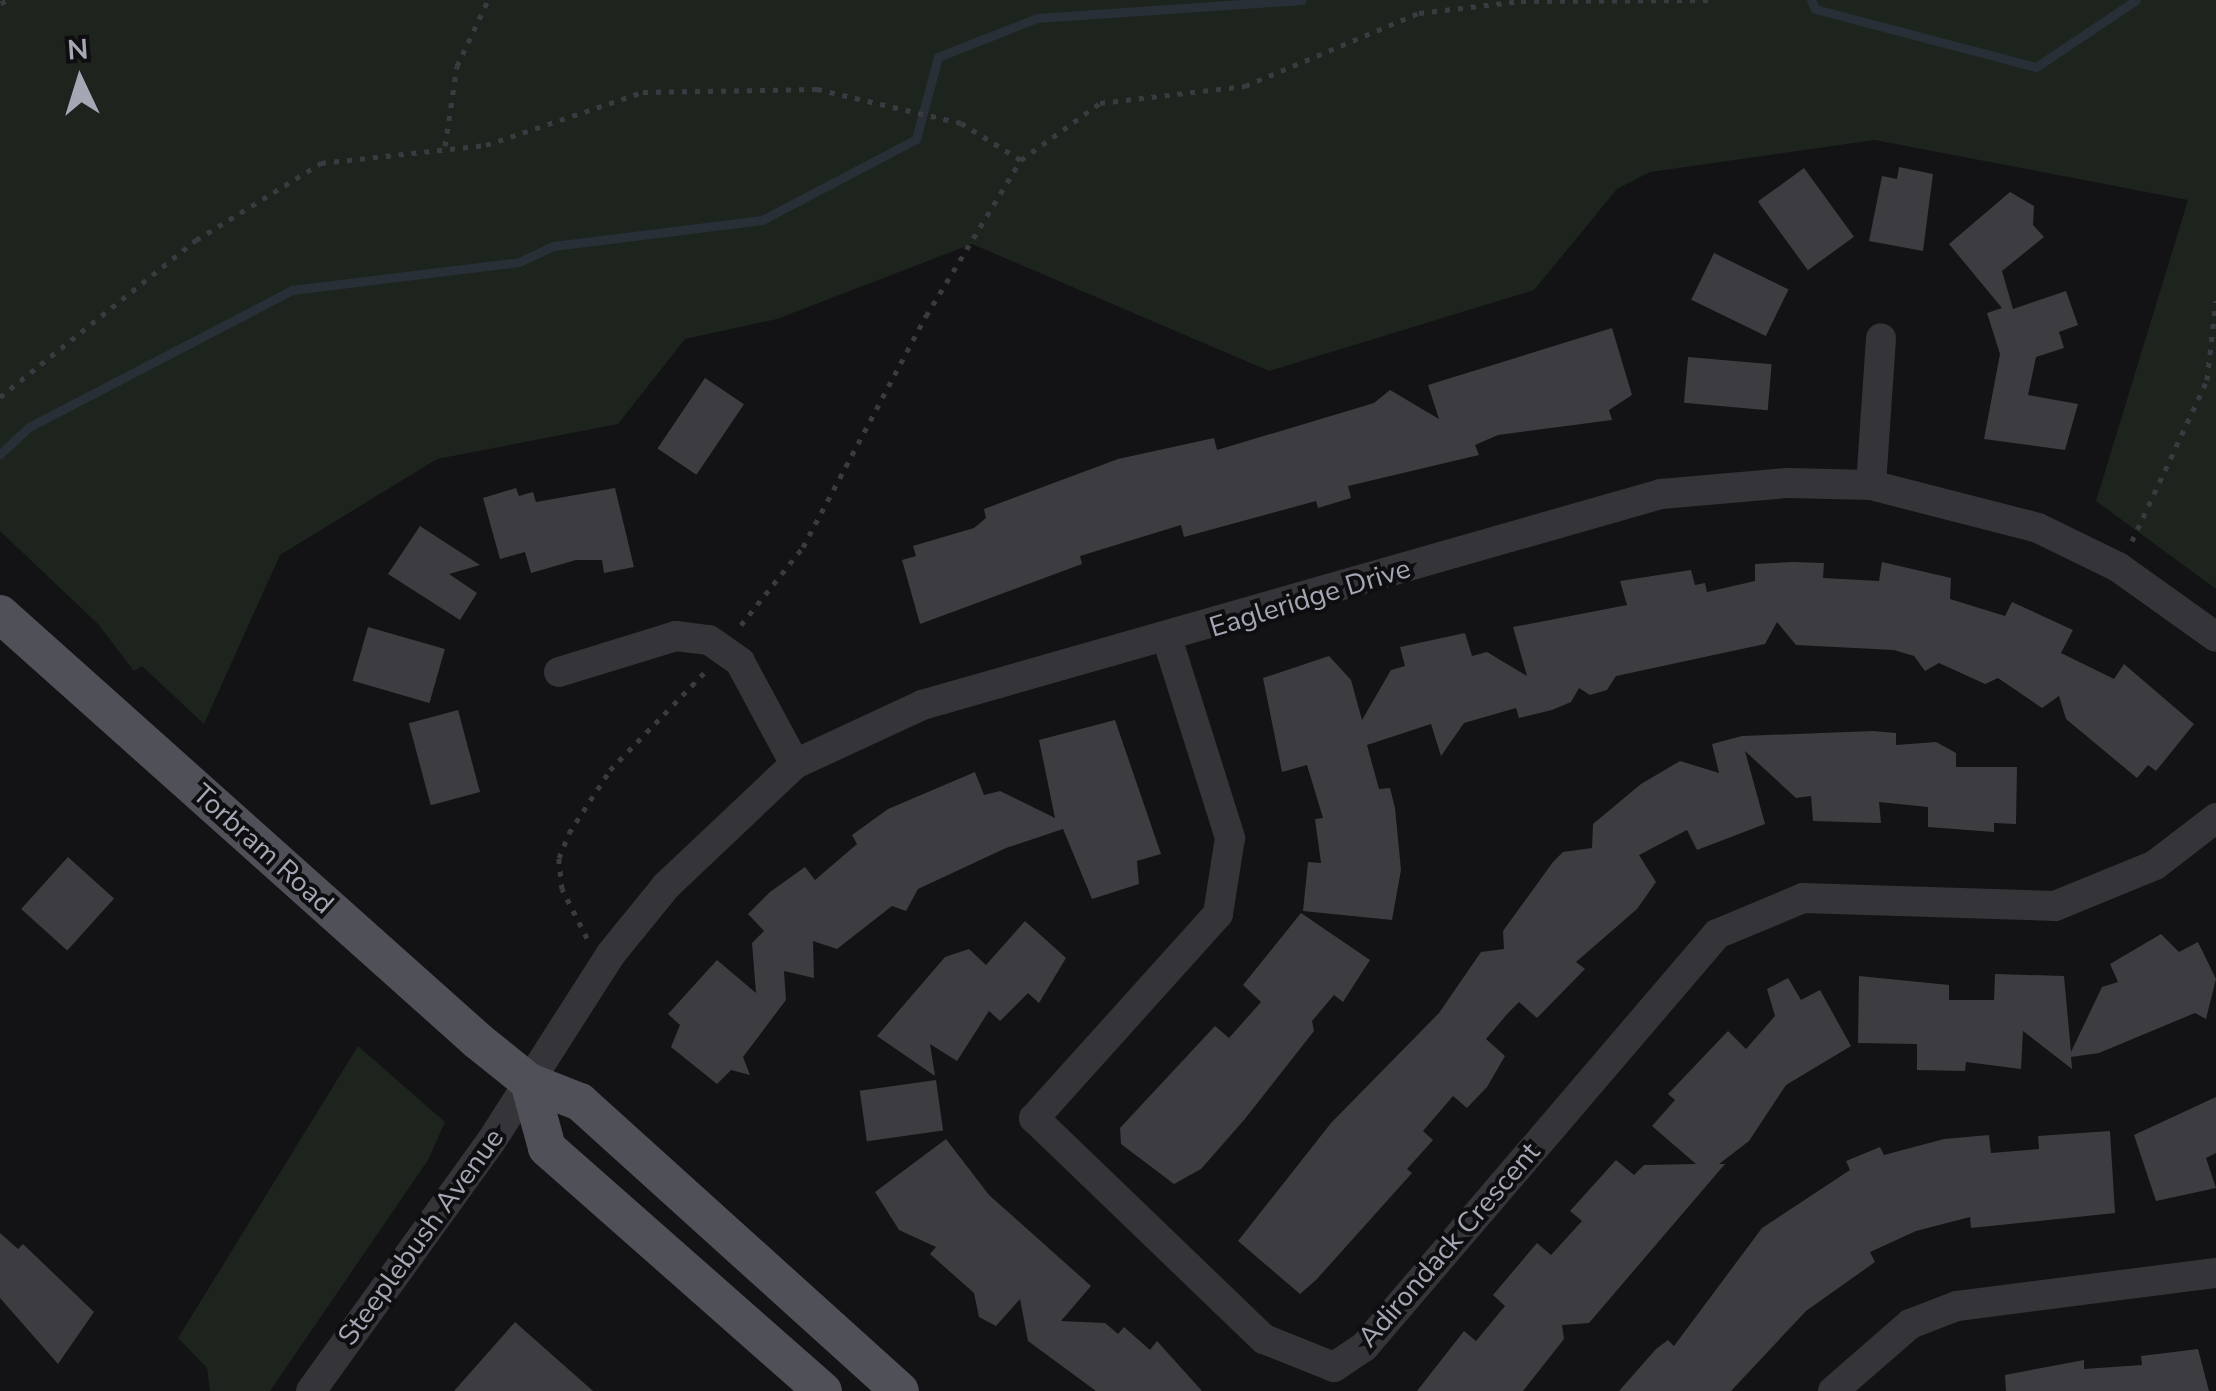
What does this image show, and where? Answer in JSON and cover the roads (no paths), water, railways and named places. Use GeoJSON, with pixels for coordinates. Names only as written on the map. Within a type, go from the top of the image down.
{"type":"FeatureCollection","features":[{"type":"Feature","properties":{"kind":"main road","name":"Torbram Road"},"geometry":{"type":"LineString","coordinates":[[0,614],[529,1082],[580,1102],[900,1391]]}},
{"type":"Feature","properties":{"kind":"main road"},"geometry":{"type":"LineString","coordinates":[[529,1082],[547,1148],[824,1391]]}},
{"type":"Feature","properties":{"kind":"street"},"geometry":{"type":"LineString","coordinates":[[1871,485],[1881,338]]}},
{"type":"Feature","properties":{"kind":"street","name":"Eagleridge Drive"},"geometry":{"type":"LineString","coordinates":[[529,1082],[610,955],[666,886],[795,764],[922,705],[1168,640],[1661,494],[1871,485],[2038,528],[2118,567],[2216,637]]}},
{"type":"Feature","properties":{"kind":"street"},"geometry":{"type":"LineString","coordinates":[[559,672],[676,636],[728,650],[795,764]]}},
{"type":"Feature","properties":{"kind":"street","name":"Adirondack Crescent"},"geometry":{"type":"LineString","coordinates":[[1168,640],[1230,838],[1218,914],[1034,1118],[1264,1339],[1334,1367],[1364,1347],[1717,934],[1803,898],[2055,906],[2154,865],[2216,818]]}},
{"type":"Feature","properties":{"kind":"street","name":"Steeplebush Avenue"},"geometry":{"type":"LineString","coordinates":[[311,1391],[529,1082]]}},
{"type":"Feature","properties":{"kind":"street"},"geometry":{"type":"LineString","coordinates":[[1833,1391],[1910,1324],[1957,1306],[2216,1273]]}},
{"type":"Feature","properties":{"kind":"waterway"},"geometry":{"type":"LineString","coordinates":[[0,454],[29,427],[292,290],[519,262],[553,246],[762,220],[916,139],[938,57],[1037,18],[1301,0]]}},
{"type":"Feature","properties":{"kind":"waterway"},"geometry":{"type":"LineString","coordinates":[[1811,0],[1815,9],[2036,67],[2136,0]]}}]}
